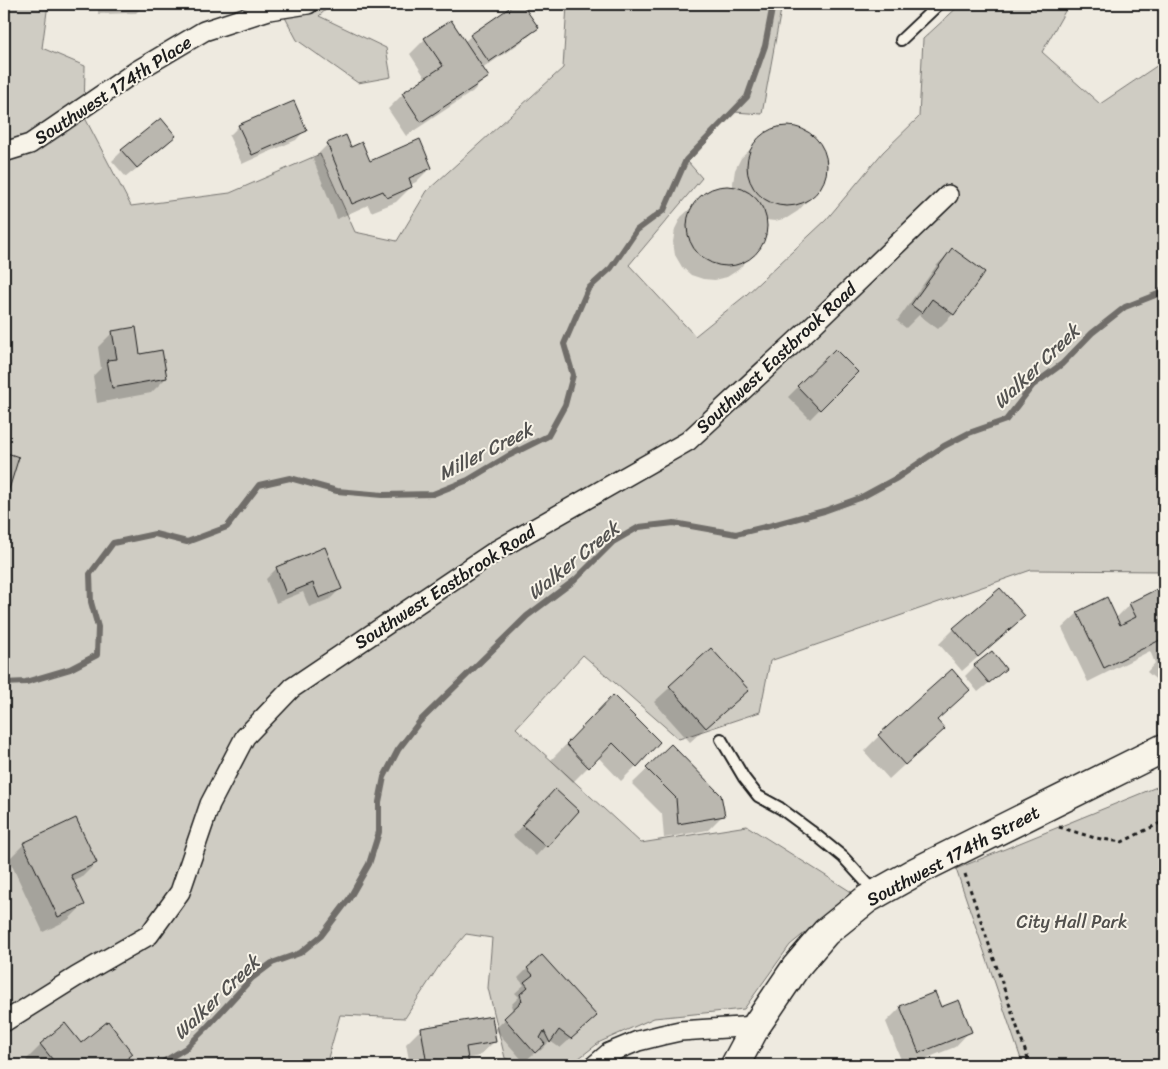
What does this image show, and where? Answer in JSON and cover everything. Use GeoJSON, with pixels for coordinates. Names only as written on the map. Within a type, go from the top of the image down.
{"type":"FeatureCollection","features":[{"type":"Feature","properties":{"kind":"street","name":"Southwest 174th Place"},"geometry":{"type":"LineString","coordinates":[[4,152],[30,144],[135,72],[204,30],[269,10],[308,4]]}},
{"type":"Feature","properties":{"kind":"street","name":"Southwest Eastbrook Road"},"geometry":{"type":"LineString","coordinates":[[4,1022],[76,977],[149,935],[180,892],[210,804],[245,737],[292,688],[497,550],[688,441],[809,329],[948,195]]}},
{"type":"Feature","properties":{"kind":"street","name":"Southwest 174th Street"},"geometry":{"type":"LineString","coordinates":[[735,1065],[756,1026],[796,967],[826,932],[867,899],[917,871],[1164,748]]}},
{"type":"Feature","properties":{"kind":"street"},"geometry":{"type":"LineString","coordinates":[[595,1065],[609,1053],[638,1041],[662,1035],[680,1031],[756,1026]]}},
{"type":"Feature","properties":{"kind":"lane"},"geometry":{"type":"LineString","coordinates":[[901,40],[939,4]]}},
{"type":"Feature","properties":{"kind":"lane"},"geometry":{"type":"LineString","coordinates":[[722,740],[744,778],[758,796],[780,808],[837,852],[877,893]]}},
{"type":"Feature","properties":{"kind":"path"},"geometry":{"type":"LineString","coordinates":[[1059,827],[1096,838],[1122,842],[1164,821]]}},
{"type":"Feature","properties":{"kind":"path"},"geometry":{"type":"LineString","coordinates":[[965,874],[1030,1065]]}},
{"type":"Feature","properties":{"kind":"green space"},"geometry":{"type":"Polygon","coordinates":[[[4,4],[48,4],[42,48],[85,66],[84,116],[131,206],[230,193],[320,154],[355,232],[397,241],[427,191],[563,68],[567,5],[561,4],[782,4],[762,114],[735,112],[688,162],[702,178],[629,265],[695,336],[746,295],[826,220],[883,152],[919,117],[923,39],[961,4],[1069,4],[1042,52],[1100,104],[1164,61],[1164,571],[1031,570],[770,661],[760,712],[679,739],[583,655],[516,728],[641,843],[747,826],[853,893],[790,945],[744,1009],[654,1018],[600,1042],[570,1065],[523,1065],[505,1058],[488,988],[492,938],[466,934],[441,963],[405,1018],[340,1015],[326,1065],[4,1065],[4,4]]]}},
{"type":"Feature","properties":{"kind":"green space"},"geometry":{"type":"Polygon","coordinates":[[[279,4],[332,4],[319,16],[386,48],[391,77],[358,83],[297,40],[279,4]]]}},
{"type":"Feature","properties":{"kind":"green space","name":"City Hall Park"},"geometry":{"type":"Polygon","coordinates":[[[1164,784],[1164,1065],[1023,1065],[956,869],[1164,784]]]}},
{"type":"Feature","properties":{"kind":"building"},"geometry":{"type":"Polygon","coordinates":[[[515,4],[522,4],[539,28],[489,62],[470,35],[515,4]]]}},
{"type":"Feature","properties":{"kind":"building"},"geometry":{"type":"Polygon","coordinates":[[[451,20],[489,77],[421,122],[402,93],[443,66],[424,38],[451,20]]]}},
{"type":"Feature","properties":{"kind":"building"},"geometry":{"type":"Polygon","coordinates":[[[294,101],[307,131],[252,155],[238,125],[294,101]]]}},
{"type":"Feature","properties":{"kind":"building"},"geometry":{"type":"Polygon","coordinates":[[[161,118],[176,136],[137,168],[121,150],[161,118]]]}},
{"type":"Feature","properties":{"kind":"building"},"geometry":{"type":"Polygon","coordinates":[[[787,126],[802,129],[815,138],[824,151],[827,166],[824,181],[815,194],[802,203],[787,206],[772,203],[759,194],[750,181],[747,166],[750,151],[759,138],[772,129],[787,126]]]}},
{"type":"Feature","properties":{"kind":"building"},"geometry":{"type":"Polygon","coordinates":[[[346,135],[351,147],[362,142],[370,161],[420,139],[432,168],[409,178],[412,187],[387,198],[383,191],[352,204],[327,143],[346,135]]]}},
{"type":"Feature","properties":{"kind":"building"},"geometry":{"type":"Polygon","coordinates":[[[727,186],[742,189],[755,198],[764,211],[767,226],[764,241],[755,254],[742,263],[727,266],[712,263],[699,254],[690,241],[687,226],[690,211],[699,198],[712,189],[727,186]]]}},
{"type":"Feature","properties":{"kind":"building"},"geometry":{"type":"Polygon","coordinates":[[[952,248],[985,272],[954,315],[932,299],[922,313],[911,305],[952,248]]]}},
{"type":"Feature","properties":{"kind":"building"},"geometry":{"type":"Polygon","coordinates":[[[136,327],[140,354],[162,350],[167,378],[112,388],[107,360],[117,359],[112,331],[136,327]]]}},
{"type":"Feature","properties":{"kind":"building"},"geometry":{"type":"Polygon","coordinates":[[[835,349],[858,372],[820,410],[797,386],[835,349]]]}},
{"type":"Feature","properties":{"kind":"building"},"geometry":{"type":"Polygon","coordinates":[[[4,452],[19,457],[6,499],[4,498],[4,452]]]}},
{"type":"Feature","properties":{"kind":"building"},"geometry":{"type":"Polygon","coordinates":[[[325,547],[342,589],[319,598],[313,583],[286,594],[276,567],[325,547]]]}},
{"type":"Feature","properties":{"kind":"building"},"geometry":{"type":"Polygon","coordinates":[[[1000,588],[1025,616],[978,657],[953,628],[1000,588]]]}},
{"type":"Feature","properties":{"kind":"building"},"geometry":{"type":"Polygon","coordinates":[[[1159,588],[1164,598],[1164,638],[1104,668],[1077,612],[1107,597],[1120,625],[1136,617],[1129,603],[1159,588]]]}},
{"type":"Feature","properties":{"kind":"building"},"geometry":{"type":"Polygon","coordinates":[[[711,648],[749,690],[706,728],[669,686],[711,648]]]}},
{"type":"Feature","properties":{"kind":"building"},"geometry":{"type":"Polygon","coordinates":[[[992,651],[1006,669],[989,683],[974,665],[992,651]]]}},
{"type":"Feature","properties":{"kind":"building"},"geometry":{"type":"Polygon","coordinates":[[[952,669],[970,690],[937,720],[945,729],[905,765],[878,735],[952,669]]]}},
{"type":"Feature","properties":{"kind":"building"},"geometry":{"type":"Polygon","coordinates":[[[613,695],[660,742],[637,767],[613,743],[589,768],[566,744],[613,695]]]}},
{"type":"Feature","properties":{"kind":"building"},"geometry":{"type":"Polygon","coordinates":[[[671,744],[721,795],[725,816],[678,824],[676,798],[646,768],[671,744]]]}},
{"type":"Feature","properties":{"kind":"building"},"geometry":{"type":"Polygon","coordinates":[[[555,789],[579,811],[547,847],[522,825],[555,789]]]}},
{"type":"Feature","properties":{"kind":"building"},"geometry":{"type":"Polygon","coordinates":[[[76,818],[97,863],[71,875],[85,905],[58,917],[23,843],[76,818]]]}},
{"type":"Feature","properties":{"kind":"building"},"geometry":{"type":"Polygon","coordinates":[[[542,955],[597,1016],[571,1039],[559,1030],[550,1043],[544,1031],[540,1038],[545,1044],[535,1053],[504,1018],[522,1001],[520,994],[528,987],[524,982],[533,975],[527,968],[542,955]]]}},
{"type":"Feature","properties":{"kind":"building"},"geometry":{"type":"Polygon","coordinates":[[[935,992],[941,1007],[959,1000],[972,1032],[919,1053],[900,1006],[935,992]]]}},
{"type":"Feature","properties":{"kind":"building"},"geometry":{"type":"Polygon","coordinates":[[[492,1016],[496,1042],[466,1047],[469,1065],[427,1065],[421,1028],[492,1016]]]}},
{"type":"Feature","properties":{"kind":"building"},"geometry":{"type":"Polygon","coordinates":[[[108,1021],[133,1054],[119,1065],[57,1065],[40,1044],[65,1023],[81,1043],[108,1021]]]}},
{"type":"Feature","properties":{"kind":"waterway","name":"Miller Creek"},"geometry":{"type":"LineString","coordinates":[[4,683],[26,682],[70,669],[97,655],[98,627],[91,602],[90,574],[113,543],[155,534],[187,542],[227,527],[259,485],[290,478],[337,491],[383,495],[433,494],[468,480],[508,456],[548,436],[565,405],[573,375],[564,344],[588,289],[611,268],[637,230],[664,210],[686,160],[747,97],[765,46],[773,4]]}},
{"type":"Feature","properties":{"kind":"waterway","name":"Walker Creek"},"geometry":{"type":"LineString","coordinates":[[158,1065],[186,1048],[252,978],[272,963],[300,953],[321,936],[349,899],[369,864],[379,832],[379,802],[384,777],[398,750],[420,721],[527,616],[575,580],[613,542],[639,527],[674,523],[736,534],[824,511],[860,498],[897,478],[944,446],[969,433],[1006,420],[1033,385],[1062,364],[1092,333],[1125,307],[1158,294],[1164,288]]}}]}
